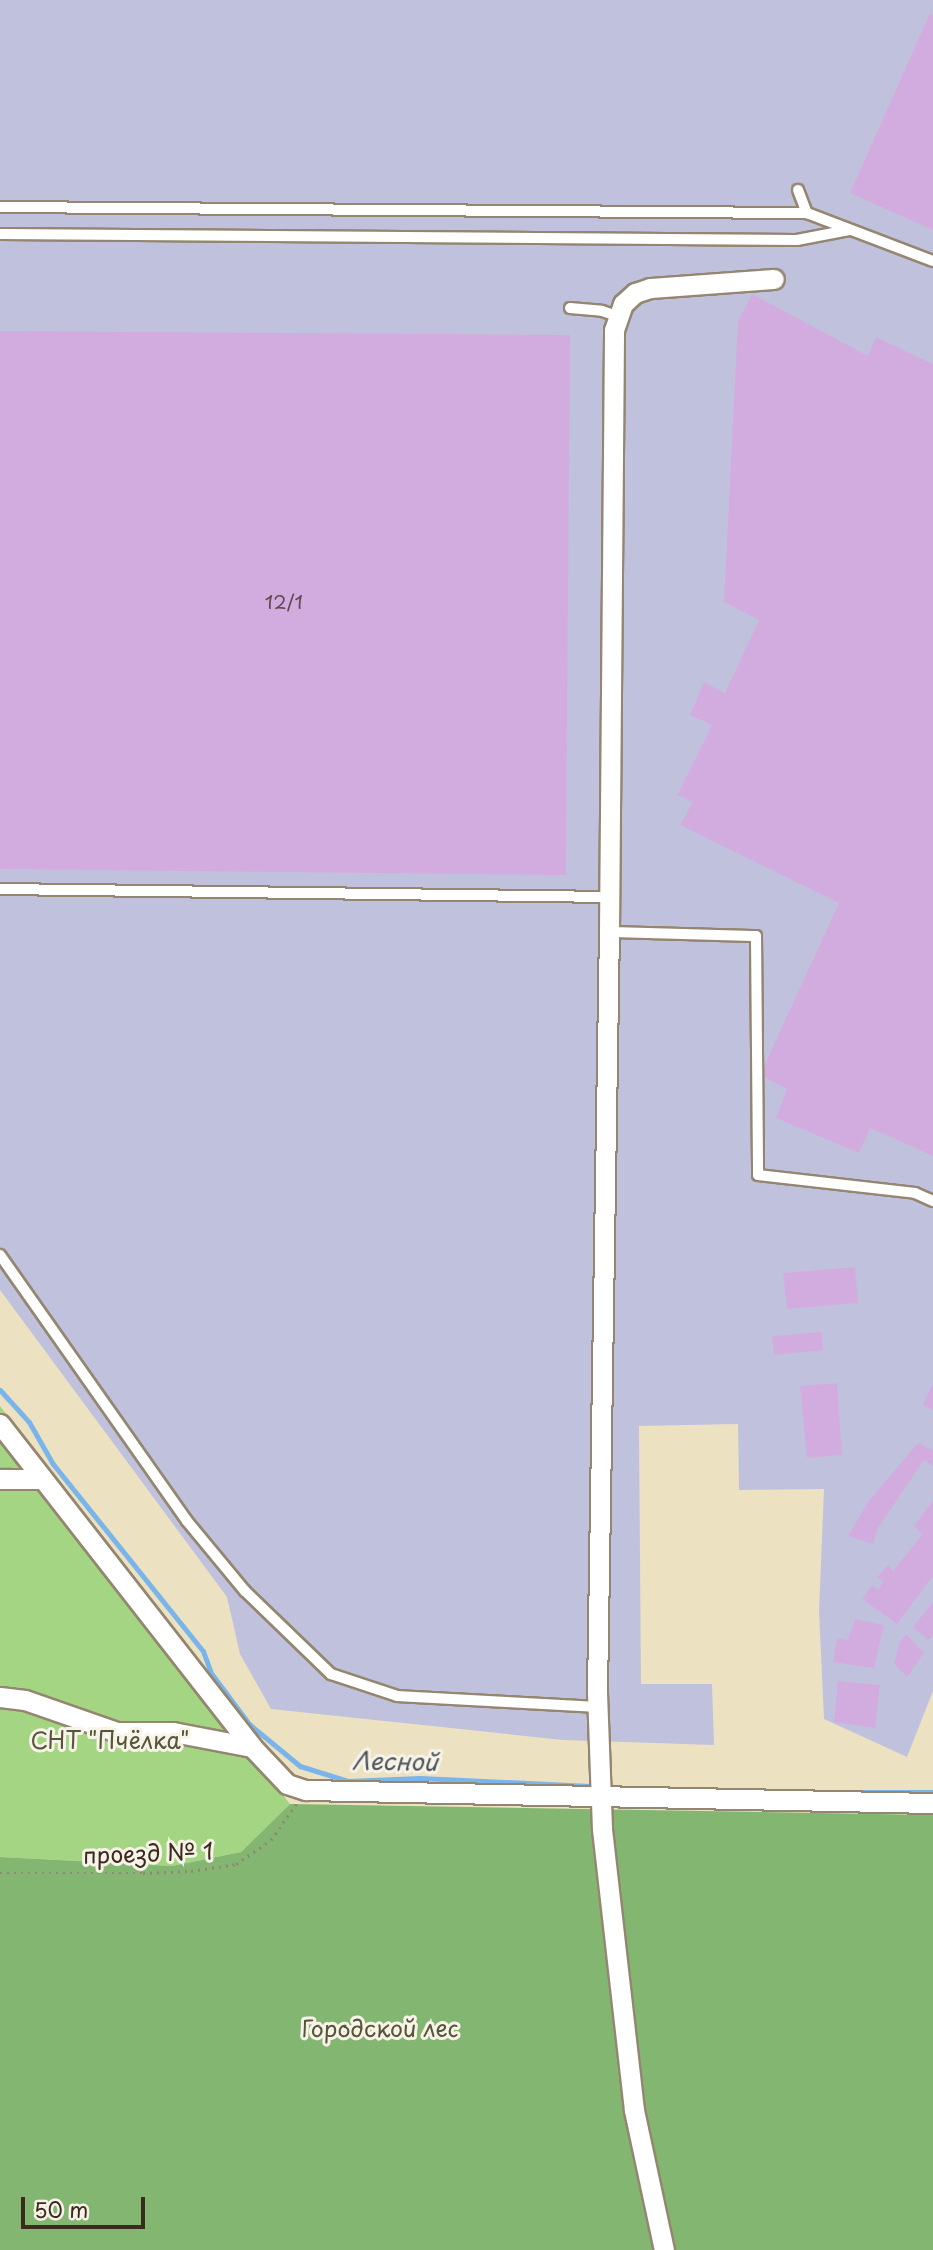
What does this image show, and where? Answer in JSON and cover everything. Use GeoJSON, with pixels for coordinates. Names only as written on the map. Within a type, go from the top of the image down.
{"type":"FeatureCollection","features":[{"type":"Feature","properties":{"kind":"street"},"geometry":{"type":"LineString","coordinates":[[664,2250],[634,2110],[602,1829],[598,1707],[609,932],[611,525],[617,316],[623,304],[635,293],[650,288],[774,279]]}},
{"type":"Feature","properties":{"kind":"street"},"geometry":{"type":"LineString","coordinates":[[0,1424],[252,1747],[287,1784],[306,1790],[933,1803]]}},
{"type":"Feature","properties":{"kind":"street"},"geometry":{"type":"LineString","coordinates":[[0,1479],[42,1479]]}},
{"type":"Feature","properties":{"kind":"street"},"geometry":{"type":"LineString","coordinates":[[0,1697],[25,1700],[117,1732],[173,1732],[252,1747]]}},
{"type":"Feature","properties":{"kind":"lane"},"geometry":{"type":"LineString","coordinates":[[798,190],[807,213]]}},
{"type":"Feature","properties":{"kind":"lane"},"geometry":{"type":"LineString","coordinates":[[0,207],[807,213],[933,261]]}},
{"type":"Feature","properties":{"kind":"lane"},"geometry":{"type":"LineString","coordinates":[[0,234],[797,240],[853,230]]}},
{"type":"Feature","properties":{"kind":"lane"},"geometry":{"type":"LineString","coordinates":[[570,308],[602,311],[617,316]]}},
{"type":"Feature","properties":{"kind":"lane"},"geometry":{"type":"LineString","coordinates":[[0,889],[609,897]]}},
{"type":"Feature","properties":{"kind":"lane"},"geometry":{"type":"LineString","coordinates":[[609,932],[756,936],[758,1175],[915,1193],[933,1201]]}},
{"type":"Feature","properties":{"kind":"lane"},"geometry":{"type":"LineString","coordinates":[[0,1255],[187,1521],[245,1591],[331,1674],[397,1696],[598,1707]]}},
{"type":"Feature","properties":{"kind":"path","name":"проезд № 1"},"geometry":{"type":"LineString","coordinates":[[0,1873],[155,1873],[236,1864],[271,1840],[306,1790]]}},
{"type":"Feature","properties":{"kind":"shaded area"},"geometry":{"type":"Polygon","coordinates":[[[0,0],[933,0],[933,1691],[907,1757],[824,1719],[819,1611],[824,1489],[739,1490],[738,1424],[639,1426],[641,1684],[712,1684],[714,1745],[563,1740],[271,1709],[240,1654],[227,1597],[0,1290],[0,0]]]}},
{"type":"Feature","properties":{"kind":"green space","name":"СНТ \"Пчёлка\""},"geometry":{"type":"Polygon","coordinates":[[[0,1406],[180,1640],[225,1721],[290,1804],[241,1852],[172,1866],[0,1857],[0,1406]]]}},
{"type":"Feature","properties":{"kind":"green space","name":"Городской лес"},"geometry":{"type":"Polygon","coordinates":[[[290,1804],[933,1815],[933,2250],[0,2250],[0,1857],[172,1866],[241,1852],[290,1804]]]}},
{"type":"Feature","properties":{"kind":"building"},"geometry":{"type":"Polygon","coordinates":[[[930,13],[933,15],[933,230],[850,193],[930,13]]]}},
{"type":"Feature","properties":{"kind":"building"},"geometry":{"type":"Polygon","coordinates":[[[752,294],[868,356],[876,337],[933,364],[933,1156],[870,1128],[859,1153],[776,1118],[787,1089],[760,1075],[839,903],[680,825],[693,802],[677,795],[712,725],[690,715],[704,682],[725,693],[759,620],[724,602],[738,321],[752,294]]]}},
{"type":"Feature","properties":{"kind":"building"},"geometry":{"type":"Polygon","coordinates":[[[0,331],[570,335],[566,875],[0,869],[0,331]]]}},
{"type":"Feature","properties":{"kind":"building"},"geometry":{"type":"Polygon","coordinates":[[[855,1267],[858,1303],[787,1309],[783,1273],[855,1267]]]}},
{"type":"Feature","properties":{"kind":"building"},"geometry":{"type":"Polygon","coordinates":[[[822,1332],[823,1350],[774,1355],[772,1336],[822,1332]]]}},
{"type":"Feature","properties":{"kind":"building"},"geometry":{"type":"Polygon","coordinates":[[[837,1383],[842,1455],[807,1458],[800,1386],[837,1383]]]}},
{"type":"Feature","properties":{"kind":"building"},"geometry":{"type":"Polygon","coordinates":[[[933,1383],[933,1410],[923,1405],[933,1383]]]}},
{"type":"Feature","properties":{"kind":"building"},"geometry":{"type":"Polygon","coordinates":[[[918,1443],[933,1450],[933,1466],[924,1460],[878,1528],[873,1544],[848,1536],[868,1502],[918,1443]]]}},
{"type":"Feature","properties":{"kind":"building"},"geometry":{"type":"Polygon","coordinates":[[[933,1500],[933,1576],[897,1624],[862,1599],[872,1585],[878,1590],[883,1582],[877,1577],[888,1565],[893,1571],[922,1535],[914,1526],[933,1500]]]}},
{"type":"Feature","properties":{"kind":"building"},"geometry":{"type":"Polygon","coordinates":[[[933,1602],[933,1635],[928,1640],[913,1627],[933,1602]]]}},
{"type":"Feature","properties":{"kind":"building"},"geometry":{"type":"Polygon","coordinates":[[[855,1619],[884,1625],[874,1668],[833,1662],[837,1638],[848,1640],[855,1619]]]}},
{"type":"Feature","properties":{"kind":"building"},"geometry":{"type":"Polygon","coordinates":[[[906,1634],[924,1653],[907,1677],[894,1664],[900,1642],[906,1634]]]}},
{"type":"Feature","properties":{"kind":"building"},"geometry":{"type":"Polygon","coordinates":[[[838,1681],[880,1685],[875,1728],[834,1722],[838,1681]]]}},
{"type":"Feature","properties":{"kind":"waterway","name":"Лесной"},"geometry":{"type":"LineString","coordinates":[[0,1390],[29,1422],[53,1464],[203,1651],[211,1673],[249,1724],[300,1766],[348,1781],[420,1778],[590,1786]]}},
{"type":"Feature","properties":{"kind":"waterway"},"geometry":{"type":"LineString","coordinates":[[0,1469],[10,1469]]}},
{"type":"Feature","properties":{"kind":"waterway","name":"Лесной"},"geometry":{"type":"LineString","coordinates":[[845,1792],[933,1792]]}}]}
